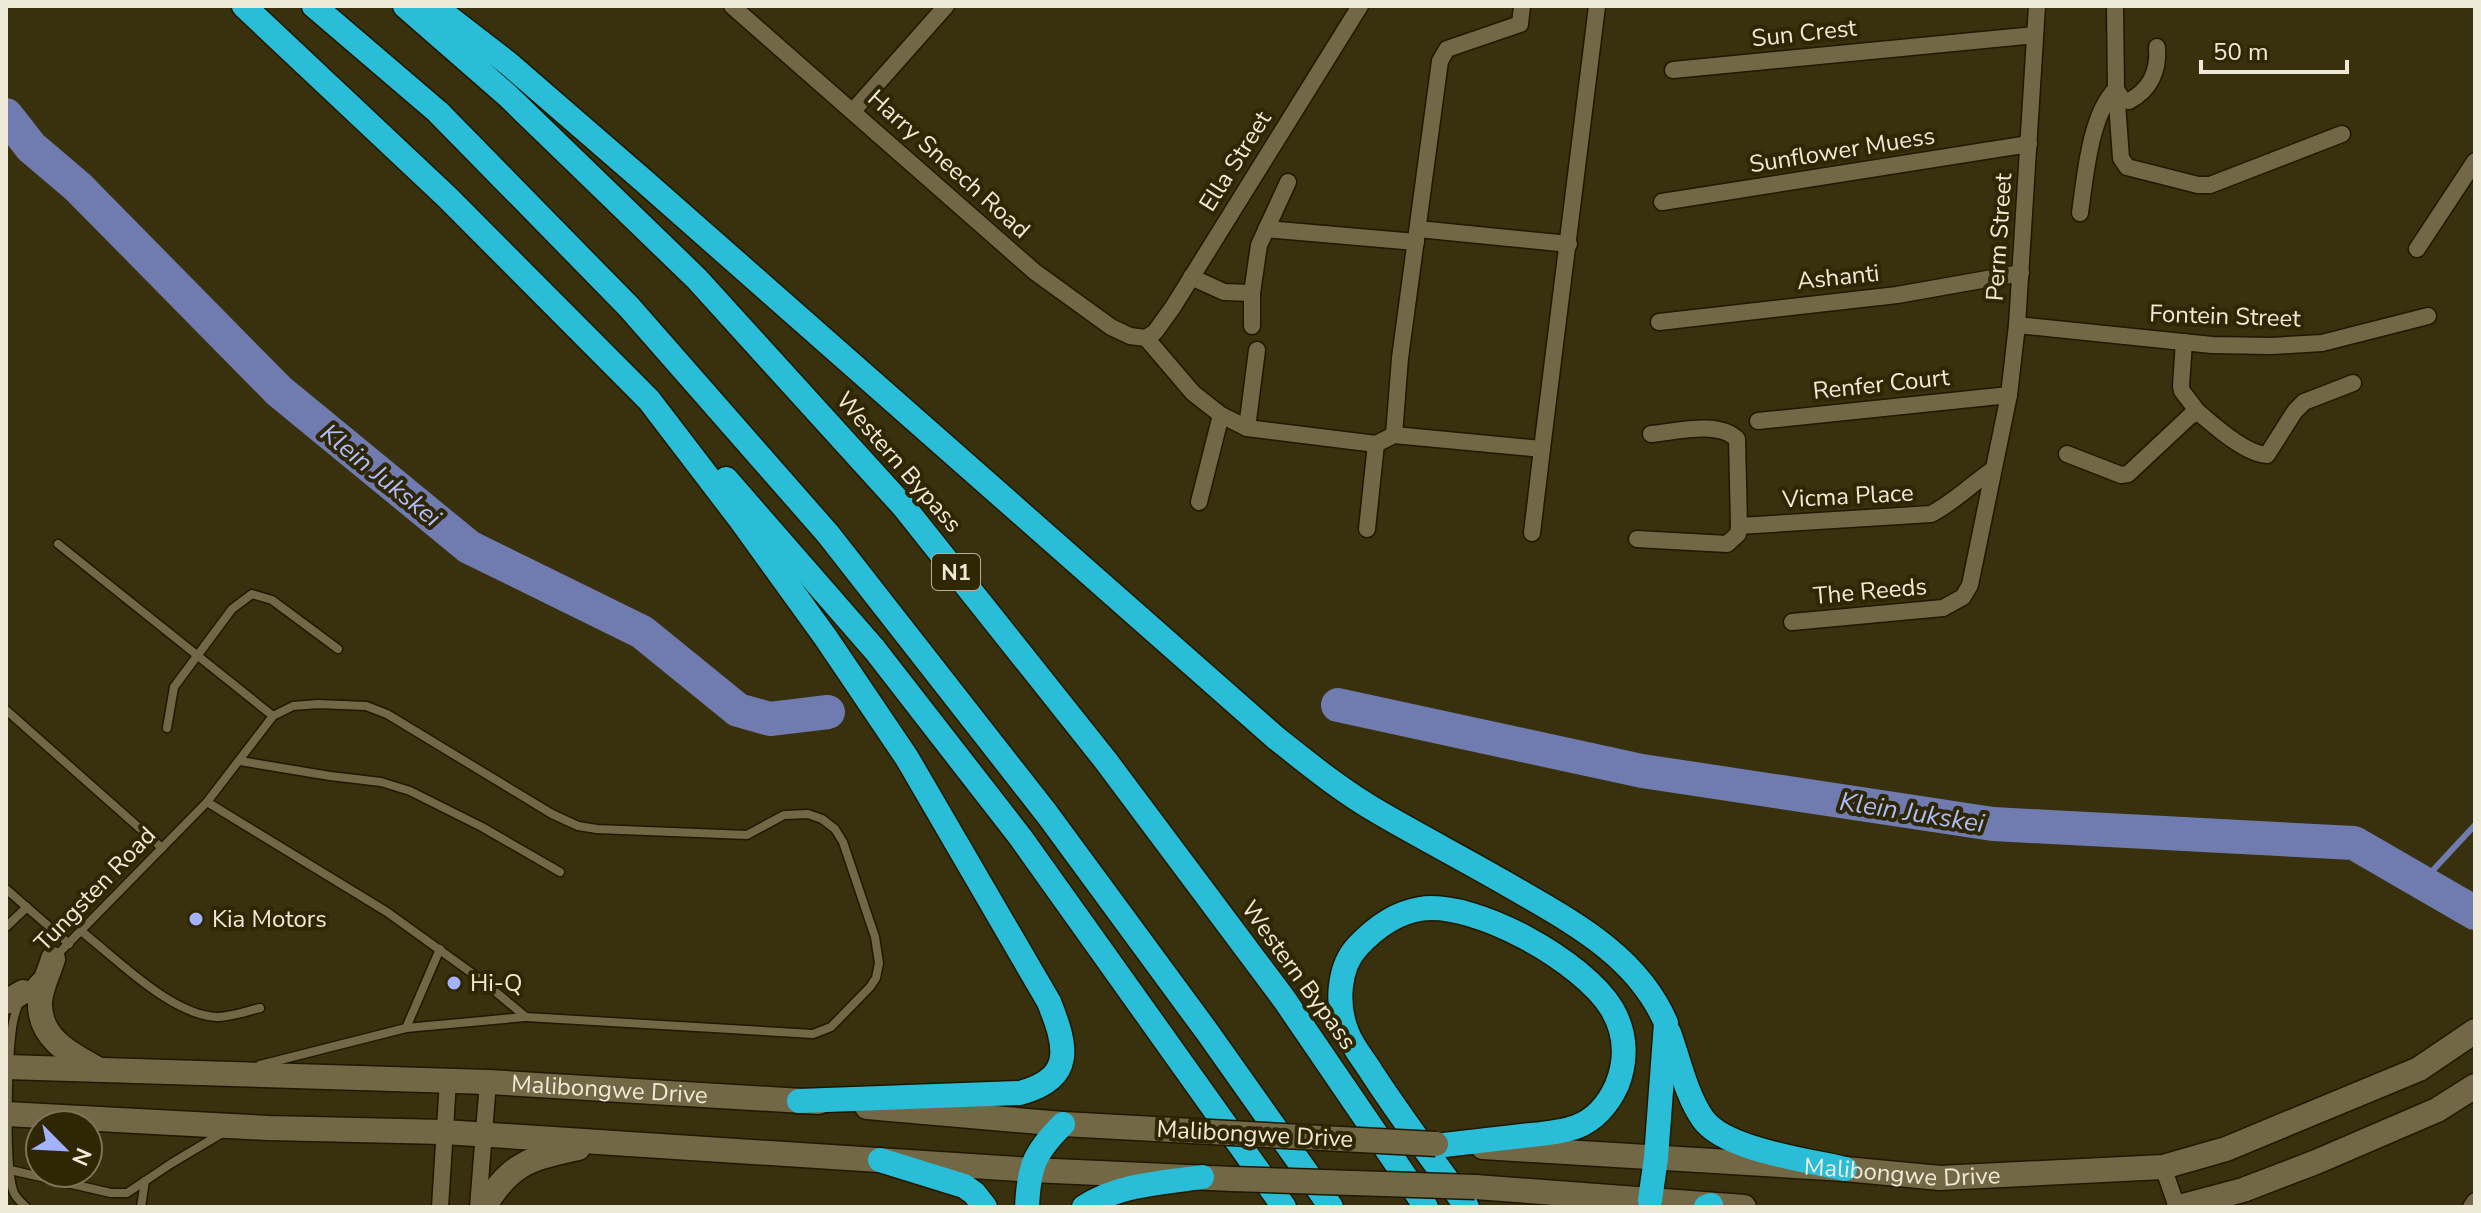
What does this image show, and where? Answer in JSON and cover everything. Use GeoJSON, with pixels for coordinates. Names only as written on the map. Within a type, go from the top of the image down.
{"type":"FeatureCollection","features":[{"type":"Feature","properties":{"kind":"highway"},"geometry":{"type":"LineString","coordinates":[[244,6],[447,197],[746,500],[875,650],[1021,838],[1284,1207]]}},
{"type":"Feature","properties":{"kind":"highway"},"geometry":{"type":"LineString","coordinates":[[314,6],[438,112],[629,307],[828,534],[1047,814],[1331,1207]]}},
{"type":"Feature","properties":{"kind":"highway","name":"Western Bypass"},"geometry":{"type":"LineString","coordinates":[[405,6],[507,95],[697,279],[904,507],[1125,786],[1284,999],[1426,1207]]}},
{"type":"Feature","properties":{"kind":"highway"},"geometry":{"type":"LineString","coordinates":[[434,6],[509,64],[644,181],[1276,738],[1329,780],[1378,813],[1483,869],[1583,928],[1617,955],[1658,1005],[1692,1098],[1703,1119],[1715,1131],[1743,1145],[1845,1169]]}},
{"type":"Feature","properties":{"kind":"highway"},"geometry":{"type":"LineString","coordinates":[[649,400],[800,602],[907,758],[1049,1002],[1062,1034],[1064,1051],[1052,1078],[1042,1087],[1020,1093],[799,1101]]}},
{"type":"Feature","properties":{"kind":"highway"},"geometry":{"type":"LineString","coordinates":[[1440,1145],[1554,1132],[1588,1121],[1612,1097],[1624,1067],[1624,1040],[1612,1009],[1590,984],[1550,953],[1487,919],[1459,911],[1420,909],[1392,919],[1371,933],[1352,953],[1341,984],[1340,1006],[1347,1033],[1382,1088],[1471,1197]]}},
{"type":"Feature","properties":{"kind":"highway"},"geometry":{"type":"LineString","coordinates":[[1650,1200],[1666,1023]]}},
{"type":"Feature","properties":{"kind":"highway"},"geometry":{"type":"LineString","coordinates":[[1027,1207],[1028,1184],[1035,1156],[1063,1124]]}},
{"type":"Feature","properties":{"kind":"highway"},"geometry":{"type":"LineString","coordinates":[[880,1160],[964,1186],[985,1207]]}},
{"type":"Feature","properties":{"kind":"highway"},"geometry":{"type":"LineString","coordinates":[[1084,1207],[1116,1191],[1202,1177]]}},
{"type":"Feature","properties":{"kind":"main road"},"geometry":{"type":"LineString","coordinates":[[61,951],[40,1001],[42,1018],[51,1037],[69,1053],[101,1070]]}},
{"type":"Feature","properties":{"kind":"main road","name":"Malibongwe Drive"},"geometry":{"type":"LineString","coordinates":[[8,1067],[488,1082],[799,1101],[1063,1124],[1845,1169],[1940,1178],[2163,1167],[2226,1149],[2419,1069],[2475,1031]]}},
{"type":"Feature","properties":{"kind":"main road"},"geometry":{"type":"LineString","coordinates":[[2178,1207],[2243,1190],[2316,1162],[2437,1110],[2475,1086]]}},
{"type":"Feature","properties":{"kind":"main road","name":"Malibongwe Drive"},"geometry":{"type":"LineString","coordinates":[[7,1114],[235,1126],[483,1134],[1032,1170],[1202,1177],[1471,1197],[1650,1200],[1744,1207]]}},
{"type":"Feature","properties":{"kind":"main road"},"geometry":{"type":"LineString","coordinates":[[484,1207],[496,1187],[517,1167],[546,1155],[604,1143]]}},
{"type":"Feature","properties":{"kind":"main road"},"geometry":{"type":"LineString","coordinates":[[2248,1207],[2295,1180],[2316,1162]]}},
{"type":"Feature","properties":{"kind":"street","name":"Harry Sneech Road"},"geometry":{"type":"LineString","coordinates":[[732,6],[996,239],[1055,287],[1111,327],[1130,336],[1146,338]]}},
{"type":"Feature","properties":{"kind":"street"},"geometry":{"type":"LineString","coordinates":[[853,111],[946,6]]}},
{"type":"Feature","properties":{"kind":"street","name":"Ella Street"},"geometry":{"type":"LineString","coordinates":[[1146,338],[1155,332],[1191,277],[1360,6]]}},
{"type":"Feature","properties":{"kind":"street"},"geometry":{"type":"LineString","coordinates":[[1394,435],[1400,358],[1443,53],[1516,26],[1521,20],[1522,6]]}},
{"type":"Feature","properties":{"kind":"street"},"geometry":{"type":"LineString","coordinates":[[1532,533],[1597,6]]}},
{"type":"Feature","properties":{"kind":"street","name":"Perm Street"},"geometry":{"type":"LineString","coordinates":[[1992,470],[2009,395],[2017,325],[2037,6]]}},
{"type":"Feature","properties":{"kind":"street"},"geometry":{"type":"LineString","coordinates":[[2115,6],[2121,158],[2127,167],[2198,185],[2210,185],[2342,134]]}},
{"type":"Feature","properties":{"kind":"street","name":"Sun Crest"},"geometry":{"type":"LineString","coordinates":[[1673,70],[2035,35]]}},
{"type":"Feature","properties":{"kind":"street"},"geometry":{"type":"LineString","coordinates":[[2116,89],[2122,99],[2129,101],[2141,94],[2152,80],[2158,63],[2157,47]]}},
{"type":"Feature","properties":{"kind":"street"},"geometry":{"type":"LineString","coordinates":[[2080,213],[2094,137],[2107,97],[2116,89]]}},
{"type":"Feature","properties":{"kind":"street","name":"Sunflower Muess"},"geometry":{"type":"LineString","coordinates":[[1662,202],[2029,144]]}},
{"type":"Feature","properties":{"kind":"street"},"geometry":{"type":"LineString","coordinates":[[2417,249],[2475,161]]}},
{"type":"Feature","properties":{"kind":"street"},"geometry":{"type":"LineString","coordinates":[[1252,326],[1252,293],[1259,245],[1288,182]]}},
{"type":"Feature","properties":{"kind":"street"},"geometry":{"type":"LineString","coordinates":[[1266,229],[1569,244]]}},
{"type":"Feature","properties":{"kind":"street","name":"Ashanti"},"geometry":{"type":"LineString","coordinates":[[1659,322],[1897,295],[2021,273]]}},
{"type":"Feature","properties":{"kind":"street"},"geometry":{"type":"LineString","coordinates":[[1191,277],[1224,292],[1252,293]]}},
{"type":"Feature","properties":{"kind":"street","name":"Fontein Street"},"geometry":{"type":"LineString","coordinates":[[2017,325],[2184,342],[2271,346],[2322,343],[2428,316]]}},
{"type":"Feature","properties":{"kind":"street"},"geometry":{"type":"LineString","coordinates":[[1146,338],[1193,393],[1221,415],[1247,428],[1376,444],[1394,435],[1542,449]]}},
{"type":"Feature","properties":{"kind":"street"},"geometry":{"type":"LineString","coordinates":[[2184,342],[2181,386],[2198,412],[2227,436],[2258,454],[2267,455],[2304,402],[2353,383]]}},
{"type":"Feature","properties":{"kind":"street"},"geometry":{"type":"LineString","coordinates":[[1247,428],[1257,350]]}},
{"type":"Feature","properties":{"kind":"street","name":"Renfer Court"},"geometry":{"type":"LineString","coordinates":[[1758,421],[2009,395]]}},
{"type":"Feature","properties":{"kind":"street"},"geometry":{"type":"LineString","coordinates":[[2067,454],[2121,475],[2128,474],[2198,412]]}},
{"type":"Feature","properties":{"kind":"street"},"geometry":{"type":"LineString","coordinates":[[1199,502],[1221,415]]}},
{"type":"Feature","properties":{"kind":"street"},"geometry":{"type":"LineString","coordinates":[[1651,434],[1723,429],[1737,439],[1739,526]]}},
{"type":"Feature","properties":{"kind":"street"},"geometry":{"type":"LineString","coordinates":[[1367,529],[1376,444]]}},
{"type":"Feature","properties":{"kind":"street","name":"Vicma Place"},"geometry":{"type":"LineString","coordinates":[[1637,539],[1727,544],[1738,534],[1739,526],[1931,514],[1944,508],[1964,489],[1992,470]]}},
{"type":"Feature","properties":{"kind":"street","name":"The Reeds"},"geometry":{"type":"LineString","coordinates":[[1792,622],[1943,608],[1963,597],[1970,585],[1992,470]]}},
{"type":"Feature","properties":{"kind":"street"},"geometry":{"type":"LineString","coordinates":[[440,1207],[448,1081]]}},
{"type":"Feature","properties":{"kind":"street"},"geometry":{"type":"LineString","coordinates":[[478,1207],[488,1082]]}},
{"type":"Feature","properties":{"kind":"street"},"geometry":{"type":"LineString","coordinates":[[2163,1167],[2178,1207]]}},
{"type":"Feature","properties":{"kind":"street"},"geometry":{"type":"LineString","coordinates":[[2471,1207],[2475,1201]]}},
{"type":"Feature","properties":{"kind":"lane"},"geometry":{"type":"LineString","coordinates":[[58,544],[273,716],[293,706],[366,706],[387,714],[552,814],[578,826],[747,835],[784,815],[808,814],[822,819],[835,829],[843,842],[875,937],[879,963],[876,978],[831,1027],[813,1034],[526,1017],[406,1028],[228,1074]]}},
{"type":"Feature","properties":{"kind":"lane"},"geometry":{"type":"LineString","coordinates":[[167,728],[174,687],[232,609],[252,594],[272,600],[338,649]]}},
{"type":"Feature","properties":{"kind":"lane"},"geometry":{"type":"LineString","coordinates":[[6,710],[162,848]]}},
{"type":"Feature","properties":{"kind":"lane","name":"Tungsten Road"},"geometry":{"type":"LineString","coordinates":[[8,1169],[8,1067],[14,997],[207,802],[273,716]]}},
{"type":"Feature","properties":{"kind":"lane"},"geometry":{"type":"LineString","coordinates":[[240,761],[381,782],[410,791],[482,827],[560,872]]}},
{"type":"Feature","properties":{"kind":"lane"},"geometry":{"type":"LineString","coordinates":[[207,802],[387,912],[440,949],[526,1017]]}},
{"type":"Feature","properties":{"kind":"lane"},"geometry":{"type":"LineString","coordinates":[[6,889],[27,907],[61,951]]}},
{"type":"Feature","properties":{"kind":"lane"},"geometry":{"type":"LineString","coordinates":[[6,927],[27,907]]}},
{"type":"Feature","properties":{"kind":"lane"},"geometry":{"type":"LineString","coordinates":[[81,931],[189,1012],[219,1017],[260,1008]]}},
{"type":"Feature","properties":{"kind":"lane"},"geometry":{"type":"LineString","coordinates":[[406,1028],[440,949]]}},
{"type":"Feature","properties":{"kind":"lane"},"geometry":{"type":"LineString","coordinates":[[26,1207],[13,1192],[8,1169],[111,1193],[127,1193],[235,1126]]}},
{"type":"Feature","properties":{"kind":"lane"},"geometry":{"type":"LineString","coordinates":[[141,1207],[145,1181]]}},
{"type":"Feature","properties":{"kind":"waterway","name":"Klein Jukskei"},"geometry":{"type":"LineString","coordinates":[[6,115],[31,147],[78,187],[279,391],[469,547],[642,632],[738,710],[770,719],[828,712]]}},
{"type":"Feature","properties":{"kind":"waterway","name":"Klein Jukskei"},"geometry":{"type":"LineString","coordinates":[[1338,705],[1642,771],[1993,824],[2354,843],[2475,913]]}},
{"type":"Feature","properties":{"kind":"waterway"},"geometry":{"type":"LineString","coordinates":[[2422,882],[2475,825]]}},
{"type":"Feature","properties":{"kind":"place","name":"Kia Motors"},"geometry":{"type":"Point","coordinates":[196,919]}},
{"type":"Feature","properties":{"kind":"place","name":"Hi-Q"},"geometry":{"type":"Point","coordinates":[454,983]}}]}
